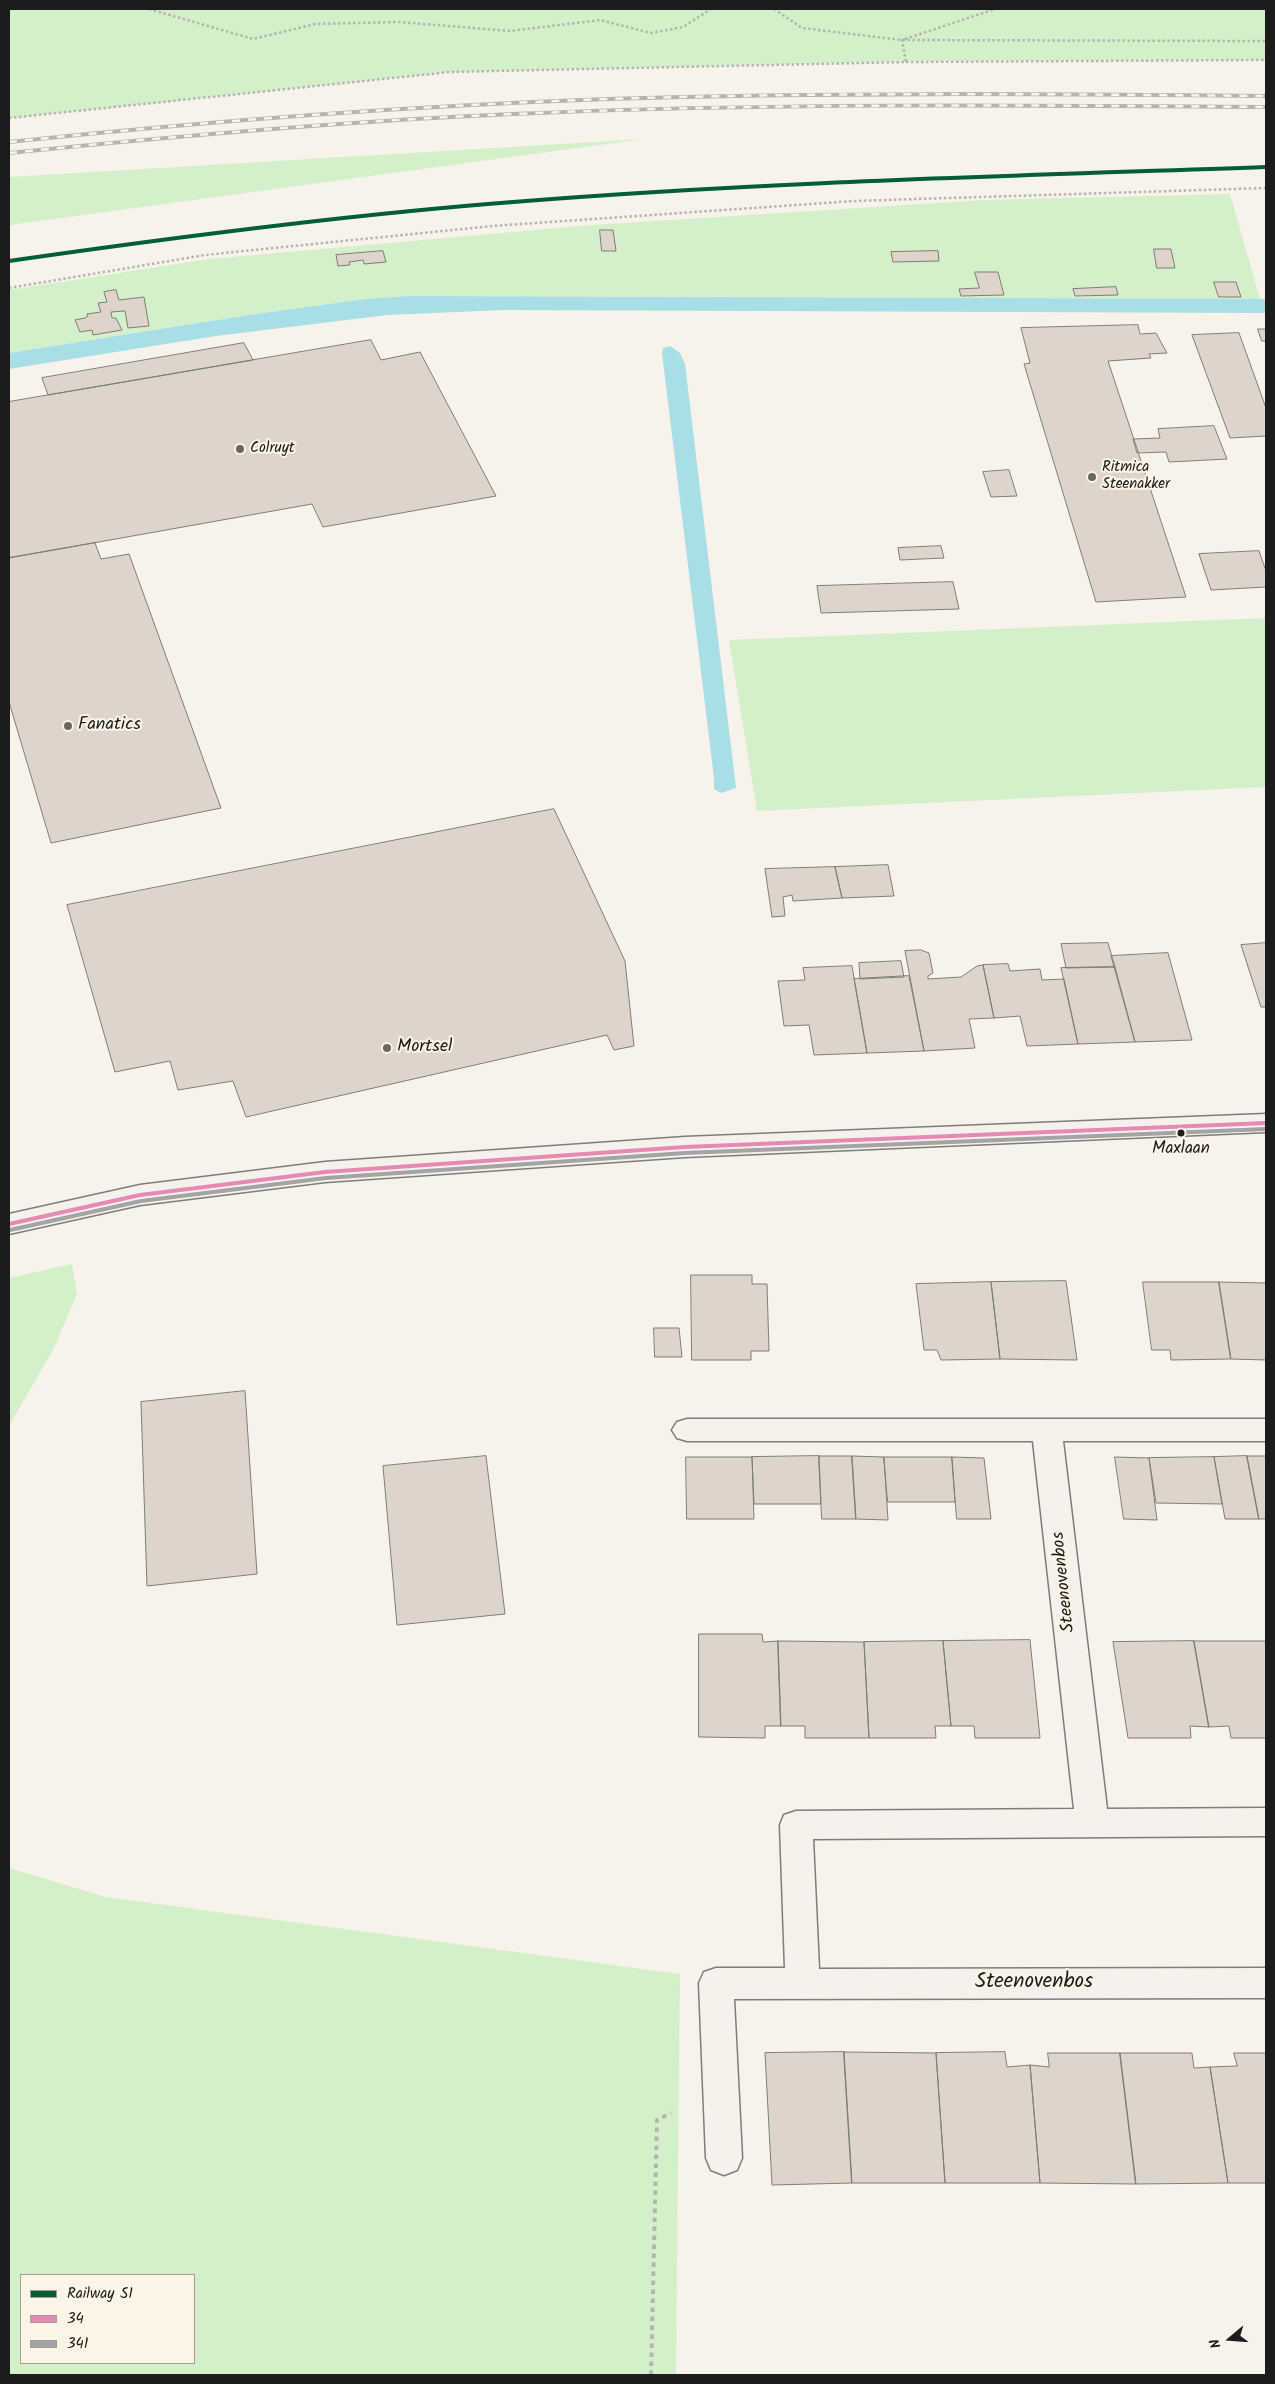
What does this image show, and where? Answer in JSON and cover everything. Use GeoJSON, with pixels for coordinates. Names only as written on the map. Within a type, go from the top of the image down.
{"type":"FeatureCollection","features":[{"type":"Feature","properties":{"kind":"street"},"geometry":{"type":"LineString","coordinates":[[9,1224],[140,1196],[325,1172],[685,1147],[1266,1124]]}},
{"type":"Feature","properties":{"kind":"street"},"geometry":{"type":"LineString","coordinates":[[687,1430],[1266,1430]]}},
{"type":"Feature","properties":{"kind":"street","name":"Steenovenbos"},"geometry":{"type":"LineString","coordinates":[[1047,1430],[1092,1824]]}},
{"type":"Feature","properties":{"kind":"street"},"geometry":{"type":"LineString","coordinates":[[803,1984],[796,1826],[1266,1822]]}},
{"type":"Feature","properties":{"kind":"street","name":"Steenovenbos"},"geometry":{"type":"LineString","coordinates":[[724,2158],[716,1983],[1266,1983]]}},
{"type":"Feature","properties":{"kind":"path"},"geometry":{"type":"LineString","coordinates":[[149,9],[253,39],[315,24],[399,22],[510,31],[600,20],[651,32],[683,27],[711,9]]}},
{"type":"Feature","properties":{"kind":"path"},"geometry":{"type":"LineString","coordinates":[[774,9],[802,28],[902,40],[1266,42]]}},
{"type":"Feature","properties":{"kind":"path"},"geometry":{"type":"LineString","coordinates":[[902,40],[995,9]]}},
{"type":"Feature","properties":{"kind":"path"},"geometry":{"type":"LineString","coordinates":[[902,40],[906,62]]}},
{"type":"Feature","properties":{"kind":"path"},"geometry":{"type":"LineString","coordinates":[[9,118],[450,72],[906,62],[1266,60]]}},
{"type":"Feature","properties":{"kind":"path"},"geometry":{"type":"LineString","coordinates":[[9,288],[205,255],[492,226],[854,201],[1266,188]]}},
{"type":"Feature","properties":{"kind":"path"},"geometry":{"type":"LineString","coordinates":[[651,2375],[657,2120],[720,2087]]}},
{"type":"Feature","properties":{"kind":"green space"},"geometry":{"type":"Polygon","coordinates":[[[9,9],[1266,9],[1266,60],[923,61],[450,72],[9,118],[9,9]]]}},
{"type":"Feature","properties":{"kind":"green space"},"geometry":{"type":"Polygon","coordinates":[[[644,139],[17,224],[9,226],[9,177],[644,139]]]}},
{"type":"Feature","properties":{"kind":"green space"},"geometry":{"type":"Polygon","coordinates":[[[1230,194],[1260,299],[409,296],[365,299],[249,315],[9,353],[9,290],[209,259],[591,225],[984,200],[1230,194]]]}},
{"type":"Feature","properties":{"kind":"green space"},"geometry":{"type":"Polygon","coordinates":[[[1266,618],[1266,787],[757,811],[729,640],[1266,618]]]}},
{"type":"Feature","properties":{"kind":"green space"},"geometry":{"type":"Polygon","coordinates":[[[72,1264],[77,1294],[54,1348],[9,1426],[9,1278],[72,1264]]]}},
{"type":"Feature","properties":{"kind":"green space"},"geometry":{"type":"Polygon","coordinates":[[[9,1868],[106,1897],[680,1974],[676,2375],[9,2375],[9,1868]]]}},
{"type":"Feature","properties":{"kind":"water"},"geometry":{"type":"Polygon","coordinates":[[[409,296],[1266,299],[1266,313],[503,310],[387,315],[216,336],[9,369],[9,353],[249,315],[365,299],[409,296]]]}},
{"type":"Feature","properties":{"kind":"water"},"geometry":{"type":"Polygon","coordinates":[[[670,346],[680,353],[685,364],[736,788],[721,793],[714,789],[662,353],[663,348],[670,346]]]}},
{"type":"Feature","properties":{"kind":"building"},"geometry":{"type":"Polygon","coordinates":[[[600,230],[613,230],[616,251],[602,251],[600,230]]]}},
{"type":"Feature","properties":{"kind":"building"},"geometry":{"type":"Polygon","coordinates":[[[1154,249],[1171,249],[1175,268],[1157,268],[1154,249]]]}},
{"type":"Feature","properties":{"kind":"building"},"geometry":{"type":"Polygon","coordinates":[[[383,251],[386,262],[364,264],[363,260],[349,262],[350,265],[338,266],[336,255],[383,251]]]}},
{"type":"Feature","properties":{"kind":"building"},"geometry":{"type":"Polygon","coordinates":[[[938,251],[939,261],[893,262],[891,252],[938,251]]]}},
{"type":"Feature","properties":{"kind":"building"},"geometry":{"type":"Polygon","coordinates":[[[975,272],[998,272],[1004,295],[961,296],[959,289],[979,288],[975,272]]]}},
{"type":"Feature","properties":{"kind":"building"},"geometry":{"type":"Polygon","coordinates":[[[1214,282],[1236,282],[1241,297],[1219,297],[1214,282]]]}},
{"type":"Feature","properties":{"kind":"building"},"geometry":{"type":"Polygon","coordinates":[[[1116,287],[1118,295],[1075,296],[1073,289],[1116,287]]]}},
{"type":"Feature","properties":{"kind":"building"},"geometry":{"type":"Polygon","coordinates":[[[116,290],[119,300],[144,297],[149,326],[128,328],[125,311],[111,312],[112,318],[116,318],[122,330],[93,335],[92,330],[80,332],[75,320],[85,318],[88,316],[87,314],[101,312],[98,303],[107,302],[104,292],[116,290]]]}},
{"type":"Feature","properties":{"kind":"building"},"geometry":{"type":"Polygon","coordinates":[[[1138,325],[1140,334],[1156,333],[1167,353],[1149,354],[1151,358],[1108,361],[1186,597],[1096,602],[1024,364],[1030,363],[1021,328],[1138,325]]]}},
{"type":"Feature","properties":{"kind":"building"},"geometry":{"type":"Polygon","coordinates":[[[1258,329],[1266,329],[1266,341],[1262,341],[1258,329]]]}},
{"type":"Feature","properties":{"kind":"building"},"geometry":{"type":"Polygon","coordinates":[[[1239,333],[1266,408],[1266,436],[1230,438],[1192,335],[1239,333]]]}},
{"type":"Feature","properties":{"kind":"building","name":"Colruyt"},"geometry":{"type":"Polygon","coordinates":[[[371,340],[381,360],[420,352],[496,496],[323,527],[312,504],[9,558],[9,402],[371,340]]]}},
{"type":"Feature","properties":{"kind":"building"},"geometry":{"type":"Polygon","coordinates":[[[244,343],[253,360],[48,395],[42,378],[244,343]]]}},
{"type":"Feature","properties":{"kind":"building"},"geometry":{"type":"Polygon","coordinates":[[[1214,426],[1227,459],[1169,462],[1166,452],[1137,453],[1133,439],[1160,438],[1158,429],[1214,426]]]}},
{"type":"Feature","properties":{"kind":"building"},"geometry":{"type":"Polygon","coordinates":[[[1009,470],[1017,496],[991,497],[983,472],[1009,470]]]}},
{"type":"Feature","properties":{"kind":"building"},"geometry":{"type":"Polygon","coordinates":[[[95,543],[101,559],[129,554],[221,808],[51,843],[9,702],[9,558],[95,543]]]}},
{"type":"Feature","properties":{"kind":"building"},"geometry":{"type":"Polygon","coordinates":[[[941,546],[944,558],[900,560],[898,548],[941,546]]]}},
{"type":"Feature","properties":{"kind":"building"},"geometry":{"type":"Polygon","coordinates":[[[1259,551],[1266,571],[1266,587],[1211,590],[1199,554],[1259,551]]]}},
{"type":"Feature","properties":{"kind":"building"},"geometry":{"type":"Polygon","coordinates":[[[953,582],[959,609],[821,613],[817,586],[953,582]]]}},
{"type":"Feature","properties":{"kind":"building"},"geometry":{"type":"Polygon","coordinates":[[[554,809],[625,961],[634,1046],[614,1050],[607,1035],[246,1117],[233,1081],[178,1090],[170,1061],[115,1072],[67,905],[554,809]]]}},
{"type":"Feature","properties":{"kind":"building"},"geometry":{"type":"Polygon","coordinates":[[[888,865],[894,896],[842,898],[835,867],[888,865]]]}},
{"type":"Feature","properties":{"kind":"building"},"geometry":{"type":"Polygon","coordinates":[[[835,867],[842,898],[793,901],[792,895],[783,897],[785,916],[772,917],[765,869],[835,867]]]}},
{"type":"Feature","properties":{"kind":"building"},"geometry":{"type":"Polygon","coordinates":[[[1108,943],[1115,967],[1066,968],[1061,944],[1108,943]]]}},
{"type":"Feature","properties":{"kind":"building"},"geometry":{"type":"Polygon","coordinates":[[[1266,943],[1266,1007],[1261,1007],[1241,945],[1266,943]]]}},
{"type":"Feature","properties":{"kind":"building"},"geometry":{"type":"Polygon","coordinates":[[[921,950],[929,953],[933,973],[928,976],[928,979],[961,977],[977,966],[983,965],[994,1018],[969,1019],[975,1048],[924,1051],[905,951],[921,950]]]}},
{"type":"Feature","properties":{"kind":"building"},"geometry":{"type":"Polygon","coordinates":[[[1168,953],[1192,1040],[1135,1042],[1111,956],[1168,953]]]}},
{"type":"Feature","properties":{"kind":"building"},"geometry":{"type":"Polygon","coordinates":[[[901,961],[904,977],[860,979],[859,963],[901,961]]]}},
{"type":"Feature","properties":{"kind":"building"},"geometry":{"type":"Polygon","coordinates":[[[1008,964],[1010,971],[1040,969],[1042,980],[1064,979],[1078,1044],[1027,1046],[1020,1016],[994,1018],[983,965],[1008,964]]]}},
{"type":"Feature","properties":{"kind":"building"},"geometry":{"type":"Polygon","coordinates":[[[852,966],[867,1053],[814,1055],[809,1025],[784,1026],[778,981],[805,980],[803,968],[852,966]]]}},
{"type":"Feature","properties":{"kind":"building"},"geometry":{"type":"Polygon","coordinates":[[[1115,967],[1135,1042],[1078,1044],[1061,968],[1115,967]]]}},
{"type":"Feature","properties":{"kind":"building"},"geometry":{"type":"Polygon","coordinates":[[[909,976],[924,1051],[867,1053],[854,979],[909,976]]]}},
{"type":"Feature","properties":{"kind":"building"},"geometry":{"type":"Polygon","coordinates":[[[691,1275],[752,1275],[752,1284],[767,1284],[769,1351],[751,1351],[751,1360],[692,1360],[691,1275]]]}},
{"type":"Feature","properties":{"kind":"building"},"geometry":{"type":"Polygon","coordinates":[[[1066,1281],[1077,1360],[1000,1359],[991,1282],[1066,1281]]]}},
{"type":"Feature","properties":{"kind":"building"},"geometry":{"type":"Polygon","coordinates":[[[991,1282],[1000,1359],[941,1360],[937,1350],[924,1350],[916,1284],[991,1282]]]}},
{"type":"Feature","properties":{"kind":"building"},"geometry":{"type":"Polygon","coordinates":[[[1143,1282],[1219,1282],[1231,1359],[1171,1360],[1170,1350],[1152,1350],[1143,1282]]]}},
{"type":"Feature","properties":{"kind":"building"},"geometry":{"type":"Polygon","coordinates":[[[1219,1282],[1266,1283],[1266,1360],[1231,1359],[1219,1282]]]}},
{"type":"Feature","properties":{"kind":"building"},"geometry":{"type":"Polygon","coordinates":[[[654,1328],[679,1328],[682,1357],[655,1357],[654,1328]]]}},
{"type":"Feature","properties":{"kind":"building"},"geometry":{"type":"Polygon","coordinates":[[[245,1391],[257,1574],[147,1586],[141,1402],[245,1391]]]}},
{"type":"Feature","properties":{"kind":"building"},"geometry":{"type":"Polygon","coordinates":[[[486,1456],[505,1614],[397,1625],[383,1466],[486,1456]]]}},
{"type":"Feature","properties":{"kind":"building"},"geometry":{"type":"Polygon","coordinates":[[[819,1456],[821,1504],[754,1504],[752,1457],[819,1456]]]}},
{"type":"Feature","properties":{"kind":"building"},"geometry":{"type":"Polygon","coordinates":[[[819,1456],[852,1456],[856,1519],[822,1519],[819,1456]]]}},
{"type":"Feature","properties":{"kind":"building"},"geometry":{"type":"Polygon","coordinates":[[[852,1456],[884,1457],[888,1520],[856,1519],[852,1456]]]}},
{"type":"Feature","properties":{"kind":"building"},"geometry":{"type":"Polygon","coordinates":[[[1247,1456],[1259,1519],[1225,1519],[1214,1457],[1247,1456]]]}},
{"type":"Feature","properties":{"kind":"building"},"geometry":{"type":"Polygon","coordinates":[[[1247,1456],[1266,1456],[1266,1519],[1259,1519],[1247,1456]]]}},
{"type":"Feature","properties":{"kind":"building"},"geometry":{"type":"Polygon","coordinates":[[[686,1457],[752,1457],[754,1519],[687,1519],[686,1457]]]}},
{"type":"Feature","properties":{"kind":"building"},"geometry":{"type":"Polygon","coordinates":[[[884,1457],[952,1457],[955,1502],[888,1502],[884,1457]]]}},
{"type":"Feature","properties":{"kind":"building"},"geometry":{"type":"Polygon","coordinates":[[[952,1457],[984,1458],[991,1519],[957,1519],[952,1457]]]}},
{"type":"Feature","properties":{"kind":"building"},"geometry":{"type":"Polygon","coordinates":[[[1115,1457],[1149,1458],[1157,1520],[1124,1519],[1115,1457]]]}},
{"type":"Feature","properties":{"kind":"building"},"geometry":{"type":"Polygon","coordinates":[[[1214,1457],[1222,1504],[1156,1503],[1149,1458],[1214,1457]]]}},
{"type":"Feature","properties":{"kind":"building"},"geometry":{"type":"Polygon","coordinates":[[[699,1634],[762,1634],[763,1642],[778,1641],[781,1726],[765,1726],[765,1738],[699,1737],[699,1634]]]}},
{"type":"Feature","properties":{"kind":"building"},"geometry":{"type":"Polygon","coordinates":[[[1030,1640],[1040,1738],[975,1738],[974,1726],[951,1726],[943,1641],[1030,1640]]]}},
{"type":"Feature","properties":{"kind":"building"},"geometry":{"type":"Polygon","coordinates":[[[778,1641],[864,1642],[869,1738],[805,1738],[805,1726],[781,1726],[778,1641]]]}},
{"type":"Feature","properties":{"kind":"building"},"geometry":{"type":"Polygon","coordinates":[[[943,1641],[951,1726],[935,1726],[936,1738],[869,1738],[864,1642],[943,1641]]]}},
{"type":"Feature","properties":{"kind":"building"},"geometry":{"type":"Polygon","coordinates":[[[1194,1641],[1266,1641],[1266,1738],[1231,1738],[1229,1726],[1209,1727],[1194,1641]]]}},
{"type":"Feature","properties":{"kind":"building"},"geometry":{"type":"Polygon","coordinates":[[[1194,1641],[1209,1727],[1190,1726],[1191,1738],[1128,1738],[1113,1642],[1194,1641]]]}},
{"type":"Feature","properties":{"kind":"building"},"geometry":{"type":"Polygon","coordinates":[[[844,2052],[936,2053],[945,2183],[852,2183],[844,2052]]]}},
{"type":"Feature","properties":{"kind":"building"},"geometry":{"type":"Polygon","coordinates":[[[844,2052],[852,2183],[772,2185],[765,2053],[844,2052]]]}},
{"type":"Feature","properties":{"kind":"building"},"geometry":{"type":"Polygon","coordinates":[[[1005,2052],[1007,2067],[1030,2065],[1040,2183],[945,2183],[936,2053],[1005,2052]]]}},
{"type":"Feature","properties":{"kind":"building"},"geometry":{"type":"Polygon","coordinates":[[[1048,2053],[1120,2053],[1136,2184],[1040,2183],[1030,2065],[1049,2067],[1048,2053]]]}},
{"type":"Feature","properties":{"kind":"building"},"geometry":{"type":"Polygon","coordinates":[[[1120,2053],[1192,2053],[1194,2068],[1210,2067],[1228,2183],[1136,2184],[1120,2053]]]}},
{"type":"Feature","properties":{"kind":"building"},"geometry":{"type":"Polygon","coordinates":[[[1234,2053],[1266,2053],[1266,2183],[1228,2183],[1210,2067],[1237,2066],[1234,2053]]]}},
{"type":"Feature","properties":{"kind":"railway"},"geometry":{"type":"LineString","coordinates":[[9,142],[158,127],[308,115],[608,99],[855,94],[1266,96]]}},
{"type":"Feature","properties":{"kind":"railway"},"geometry":{"type":"LineString","coordinates":[[9,153],[324,125],[607,110],[795,106],[1266,107]]}},
{"type":"Feature","properties":{"kind":"rail line","name":"S1"},"geometry":{"type":"LineString","coordinates":[[9,261],[260,227],[386,213],[513,202],[701,189],[1266,167]]}},
{"type":"Feature","properties":{"kind":"transit line","name":"34"},"geometry":{"type":"LineString","coordinates":[[9,1224],[140,1195],[325,1172],[685,1147],[1266,1123]]}},
{"type":"Feature","properties":{"kind":"transit line","name":"341"},"geometry":{"type":"LineString","coordinates":[[10,1230],[141,1201],[326,1178],[685,1153],[1266,1129]]}},
{"type":"Feature","properties":{"kind":"place","name":"Colruyt"},"geometry":{"type":"Point","coordinates":[240,449]}},
{"type":"Feature","properties":{"kind":"place","name":"Ritmica Steenakker"},"geometry":{"type":"Point","coordinates":[1092,477]}},
{"type":"Feature","properties":{"kind":"place","name":"Fanatics"},"geometry":{"type":"Point","coordinates":[68,726]}},
{"type":"Feature","properties":{"kind":"place","name":"Mortsel"},"geometry":{"type":"Point","coordinates":[387,1048]}},
{"type":"Feature","properties":{"kind":"place","name":"Maxlaan"},"geometry":{"type":"Point","coordinates":[1181,1133]}}]}
